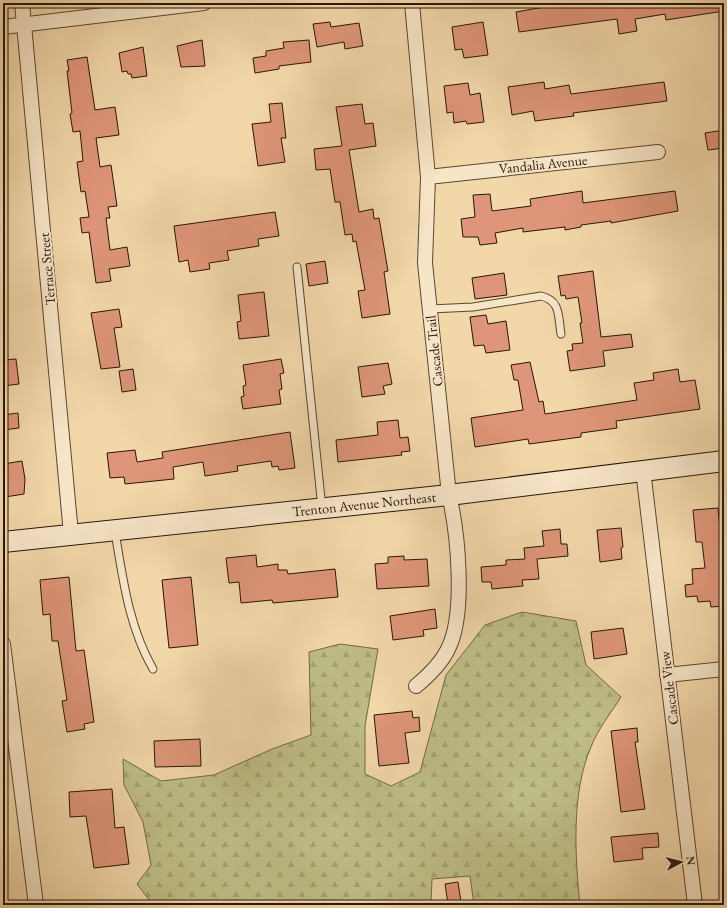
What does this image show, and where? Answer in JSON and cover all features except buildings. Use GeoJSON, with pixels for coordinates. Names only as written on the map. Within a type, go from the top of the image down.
{"type":"FeatureCollection","features":[{"type":"Feature","properties":{"kind":"main road","name":"Trenton Avenue Northeast"},"geometry":{"type":"LineString","coordinates":[[3,542],[448,495],[724,461]]}},
{"type":"Feature","properties":{"kind":"street","name":"Terrace Street"},"geometry":{"type":"LineString","coordinates":[[22,3],[71,534]]}},
{"type":"Feature","properties":{"kind":"street"},"geometry":{"type":"LineString","coordinates":[[3,27],[204,3]]}},
{"type":"Feature","properties":{"kind":"street","name":"Cascade Trail"},"geometry":{"type":"LineString","coordinates":[[412,3],[428,177],[426,263],[448,495],[453,512],[458,593],[456,620],[448,649],[428,676],[416,686]]}},
{"type":"Feature","properties":{"kind":"street","name":"Vandalia Avenue"},"geometry":{"type":"LineString","coordinates":[[428,177],[658,152]]}},
{"type":"Feature","properties":{"kind":"street","name":"Cascade View"},"geometry":{"type":"LineString","coordinates":[[643,470],[695,905]]}},
{"type":"Feature","properties":{"kind":"street"},"geometry":{"type":"LineString","coordinates":[[3,644],[36,905]]}},
{"type":"Feature","properties":{"kind":"street"},"geometry":{"type":"LineString","coordinates":[[667,675],[724,669]]}},
{"type":"Feature","properties":{"kind":"lane"},"geometry":{"type":"LineString","coordinates":[[297,267],[322,508]]}},
{"type":"Feature","properties":{"kind":"lane"},"geometry":{"type":"LineString","coordinates":[[430,309],[473,306],[541,296],[551,298],[556,306],[561,334]]}},
{"type":"Feature","properties":{"kind":"lane"},"geometry":{"type":"LineString","coordinates":[[115,530],[122,579],[132,623],[142,650],[153,669]]}},
{"type":"Feature","properties":{"kind":"green space"},"geometry":{"type":"Polygon","coordinates":[[[522,612],[576,621],[586,665],[621,697],[594,740],[580,784],[577,804],[576,846],[580,905],[474,905],[470,876],[432,879],[431,905],[153,905],[137,884],[151,865],[143,822],[124,785],[123,759],[161,781],[214,775],[272,749],[311,735],[309,652],[340,644],[378,649],[365,726],[365,774],[391,786],[420,772],[446,675],[485,625],[522,612]]]}}]}
